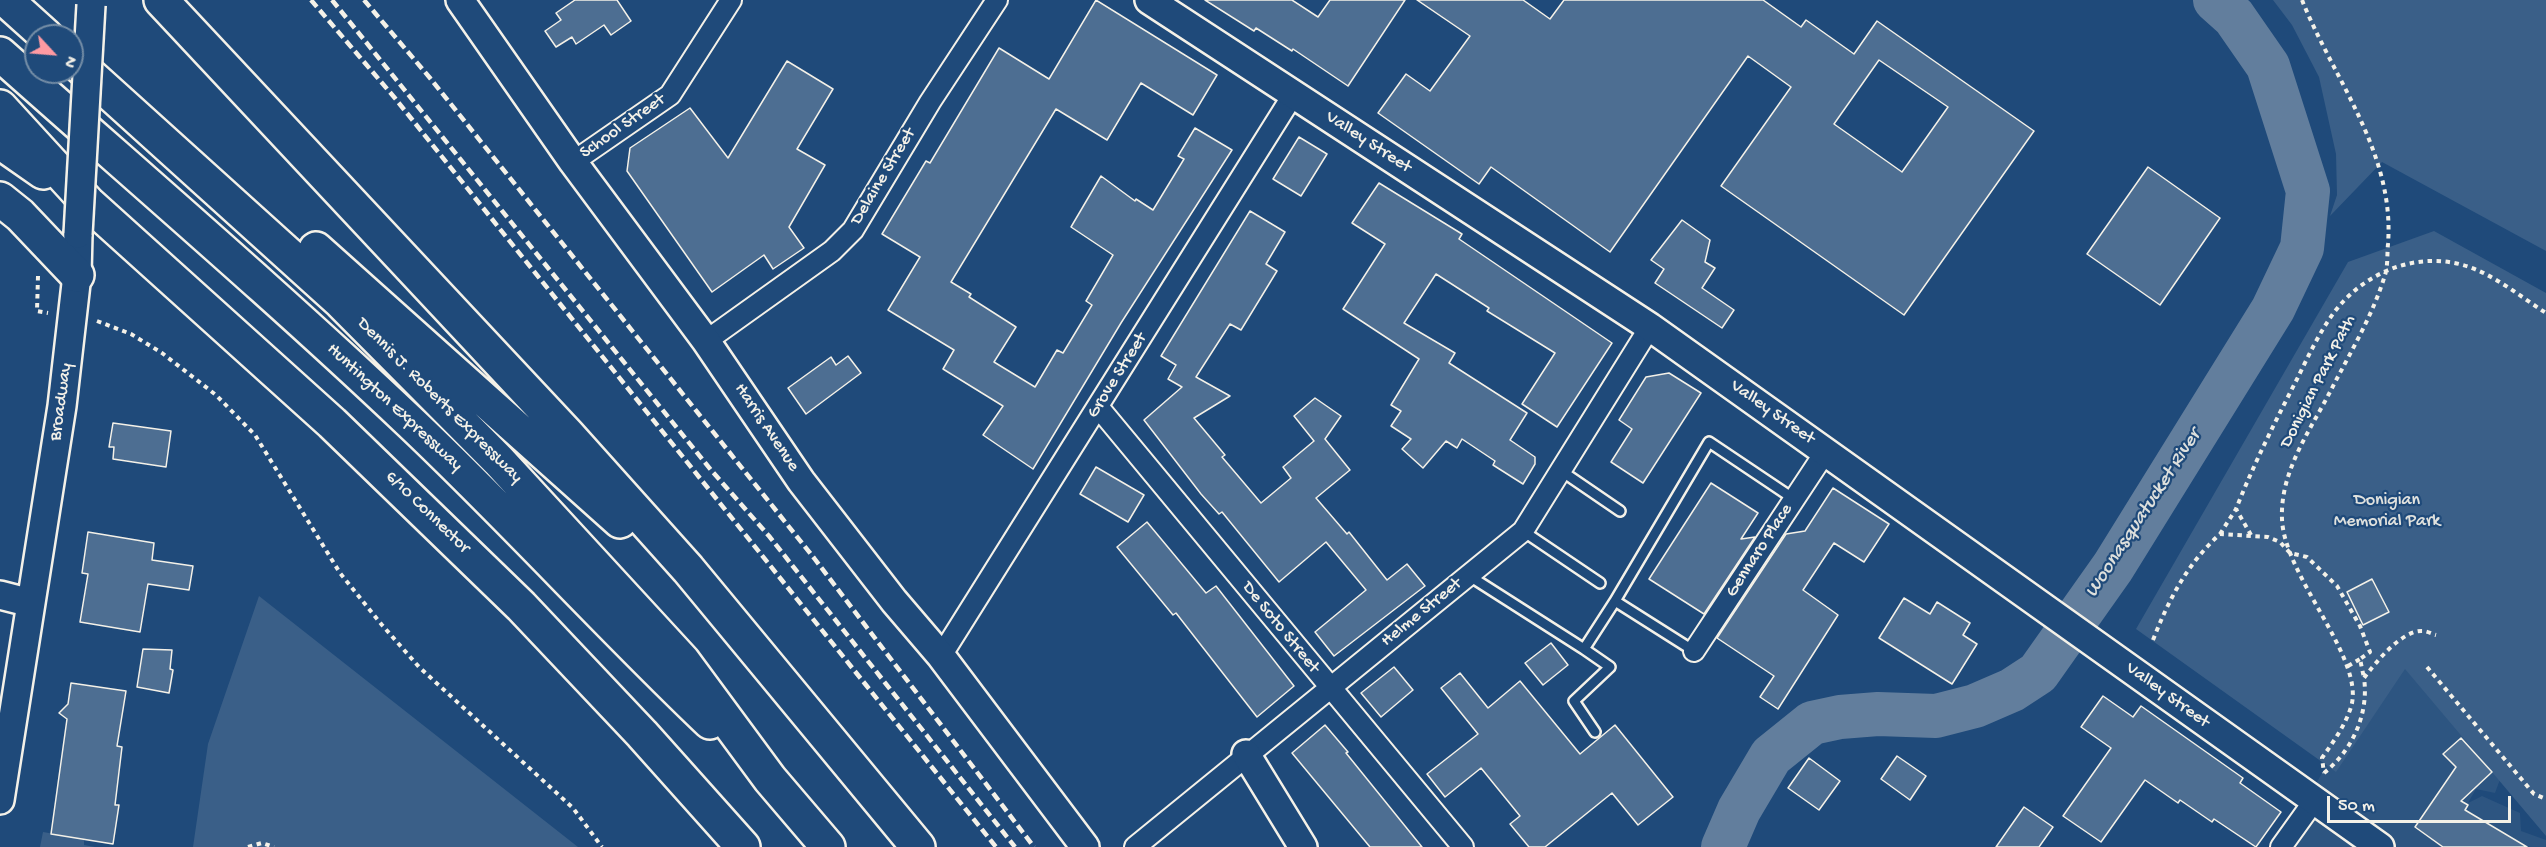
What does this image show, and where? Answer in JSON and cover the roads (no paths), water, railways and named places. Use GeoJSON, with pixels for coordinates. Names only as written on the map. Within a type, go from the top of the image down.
{"type":"FeatureCollection","features":[{"type":"Feature","properties":{"kind":"highway"},"geometry":{"type":"LineString","coordinates":[[6,0],[33,24]]}},
{"type":"Feature","properties":{"kind":"highway"},"geometry":{"type":"LineString","coordinates":[[161,0],[568,435],[734,625],[918,847]]}},
{"type":"Feature","properties":{"kind":"highway","name":"Huntington Expressway"},"geometry":{"type":"LineString","coordinates":[[0,54],[401,414],[537,546],[662,676],[770,779]]}},
{"type":"Feature","properties":{"kind":"highway","name":"Dennis J. Roberts Expressway"},"geometry":{"type":"LineString","coordinates":[[84,69],[341,302],[539,502],[683,661],[770,779]]}},
{"type":"Feature","properties":{"kind":"highway"},"geometry":{"type":"LineString","coordinates":[[0,107],[88,203]]}},
{"type":"Feature","properties":{"kind":"highway"},"geometry":{"type":"LineString","coordinates":[[141,119],[257,197],[734,625]]}},
{"type":"Feature","properties":{"kind":"highway"},"geometry":{"type":"LineString","coordinates":[[0,142],[88,203]]}},
{"type":"Feature","properties":{"kind":"highway"},"geometry":{"type":"LineString","coordinates":[[0,199],[20,215],[77,275]]}},
{"type":"Feature","properties":{"kind":"highway","name":"6/10 Connector"},"geometry":{"type":"LineString","coordinates":[[88,203],[332,423],[459,544],[582,670],[743,847]]}},
{"type":"Feature","properties":{"kind":"highway"},"geometry":{"type":"LineString","coordinates":[[770,779],[828,847]]}},
{"type":"Feature","properties":{"kind":"main road","name":"Harris Avenue"},"geometry":{"type":"LineString","coordinates":[[460,0],[573,162],[706,341],[801,481],[894,601],[941,656],[1085,847]]}},
{"type":"Feature","properties":{"kind":"main road","name":"Valley Street"},"geometry":{"type":"LineString","coordinates":[[1149,0],[1650,327],[2045,606],[2380,847]]}},
{"type":"Feature","properties":{"kind":"main road","name":"Broadway"},"geometry":{"type":"LineString","coordinates":[[0,800],[62,406],[77,275],[91,3]]}},
{"type":"Feature","properties":{"kind":"main road"},"geometry":{"type":"LineString","coordinates":[[0,595],[31,603]]}},
{"type":"Feature","properties":{"kind":"main road"},"geometry":{"type":"LineString","coordinates":[[1246,754],[1303,847]]}},
{"type":"Feature","properties":{"kind":"street","name":"School Street"},"geometry":{"type":"LineString","coordinates":[[573,162],[670,95],[731,0]]}},
{"type":"Feature","properties":{"kind":"street","name":"Delaine Street"},"geometry":{"type":"LineString","coordinates":[[706,341],[832,251],[853,230],[930,102],[997,0]]}},
{"type":"Feature","properties":{"kind":"street","name":"Grove Street"},"geometry":{"type":"LineString","coordinates":[[941,656],[1099,408],[1293,95]]}},
{"type":"Feature","properties":{"kind":"street","name":"Helme Street"},"geometry":{"type":"LineString","coordinates":[[1135,847],[1246,754],[1522,531],[1650,327]]}},
{"type":"Feature","properties":{"kind":"street","name":"De Soto Street"},"geometry":{"type":"LineString","coordinates":[[1099,408],[1463,847]]}},
{"type":"Feature","properties":{"kind":"street","name":"Gennaro Place"},"geometry":{"type":"LineString","coordinates":[[1694,651],[1826,451]]}},
{"type":"Feature","properties":{"kind":"street"},"geometry":{"type":"LineString","coordinates":[[2281,847],[2314,801]]}},
{"type":"Feature","properties":{"kind":"lane"},"geometry":{"type":"LineString","coordinates":[[1584,649],[1709,442],[1794,499]]}},
{"type":"Feature","properties":{"kind":"lane"},"geometry":{"type":"LineString","coordinates":[[1560,470],[1620,511]]}},
{"type":"Feature","properties":{"kind":"lane"},"geometry":{"type":"LineString","coordinates":[[1522,531],[1600,583]]}},
{"type":"Feature","properties":{"kind":"lane"},"geometry":{"type":"LineString","coordinates":[[1468,575],[1610,667],[1574,701],[1595,732]]}},
{"type":"Feature","properties":{"kind":"lane"},"geometry":{"type":"LineString","coordinates":[[1615,601],[1694,651]]}},
{"type":"Feature","properties":{"kind":"waterway","name":"Woonasquatucket River"},"geometry":{"type":"LineString","coordinates":[[1723,847],[1739,810],[1771,756],[1812,723],[1840,717],[1878,714],[1936,716],[1975,706],[2012,690],[2038,673],[2113,567],[2273,309],[2302,248],[2308,191],[2268,66],[2234,17],[2215,0]]}},
{"type":"Feature","properties":{"kind":"railway"},"geometry":{"type":"LineString","coordinates":[[311,0],[394,97],[996,847]]}},
{"type":"Feature","properties":{"kind":"railway"},"geometry":{"type":"LineString","coordinates":[[332,0],[711,470],[769,536],[1015,847]]}},
{"type":"Feature","properties":{"kind":"railway"},"geometry":{"type":"LineString","coordinates":[[364,0],[430,78],[814,558],[1034,847]]}},
{"type":"Feature","properties":{"kind":"park label","name":"Donigian Memorial Park"},"geometry":{"type":"Point","coordinates":[2387,511]}}]}
